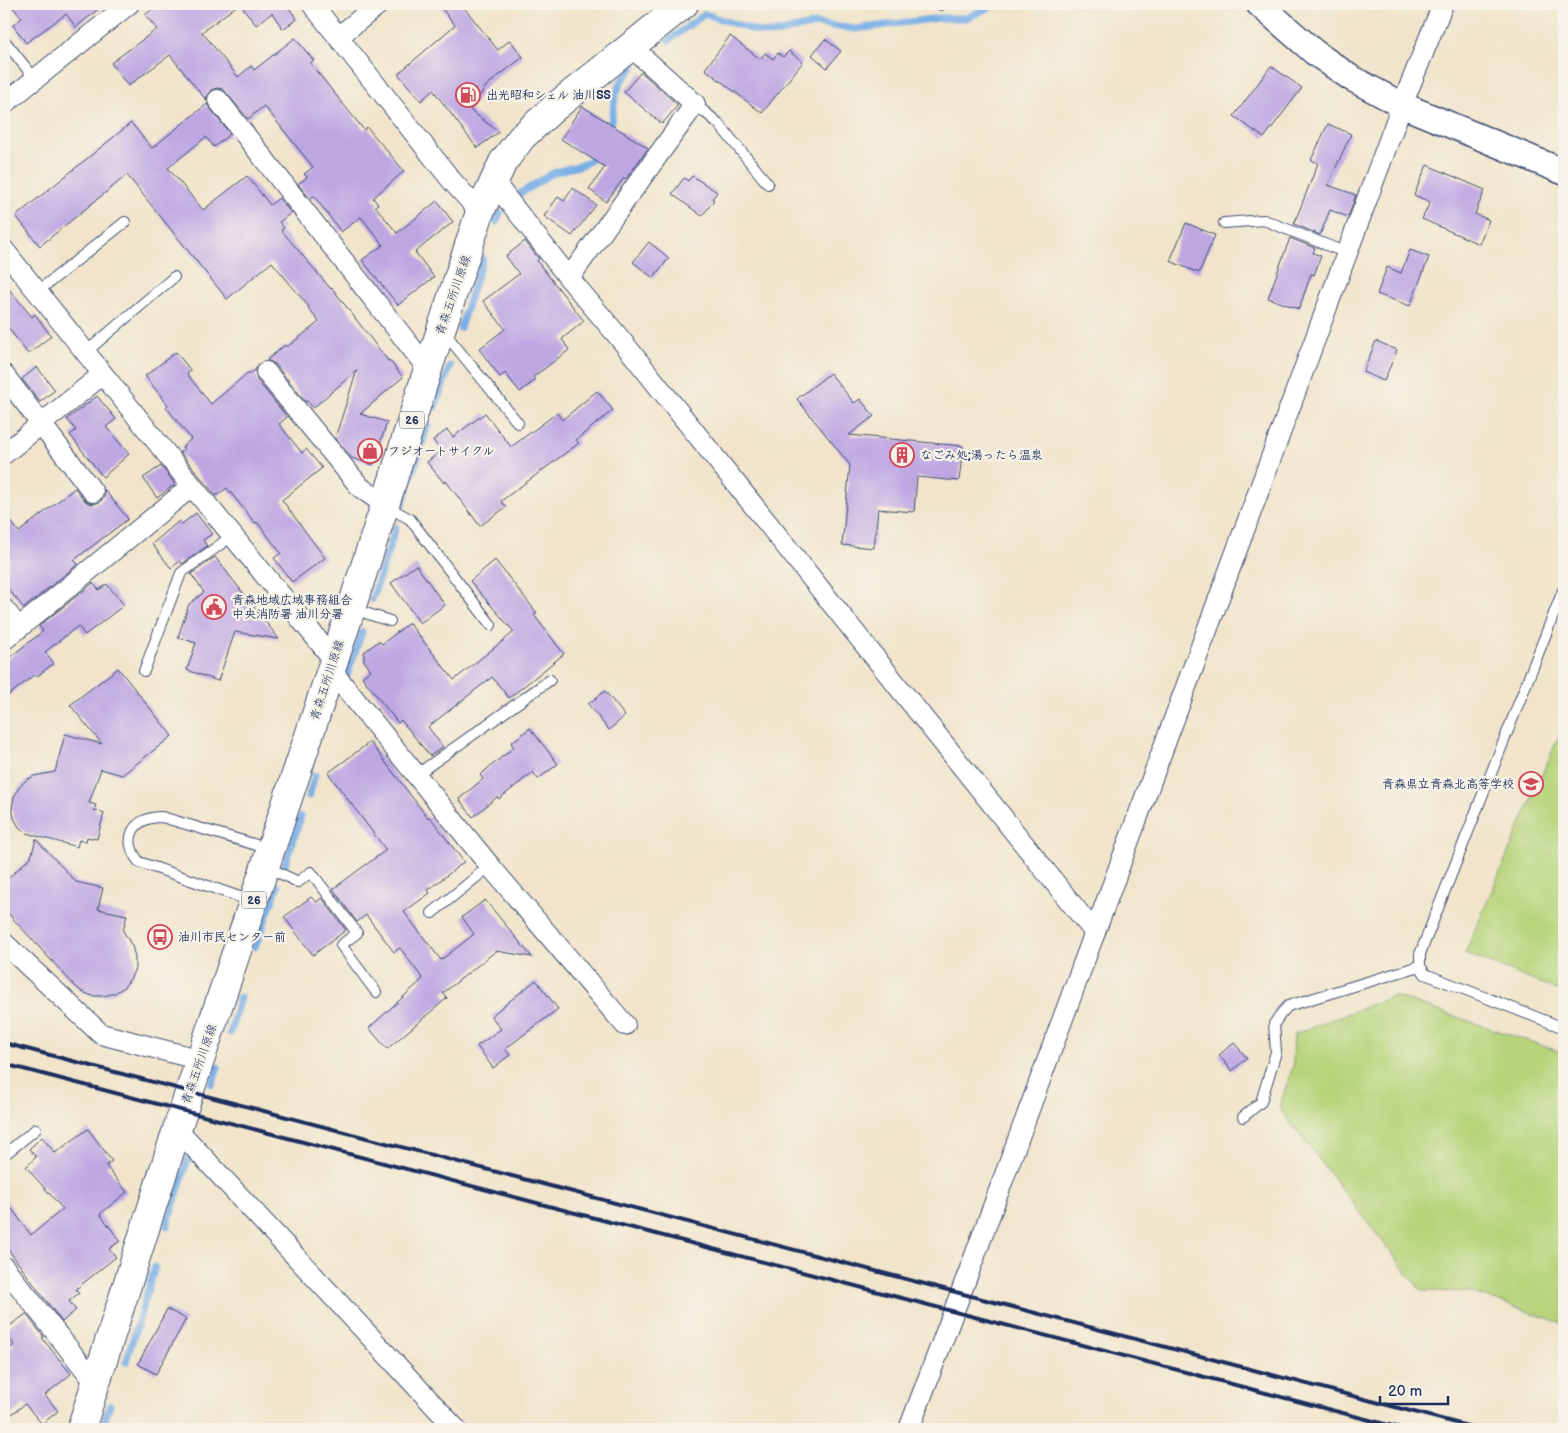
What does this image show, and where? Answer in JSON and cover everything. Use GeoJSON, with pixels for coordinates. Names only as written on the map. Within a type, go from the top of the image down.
{"type":"FeatureCollection","features":[{"type":"Feature","properties":{"kind":"main road","name":"青森五所川原線"},"geometry":{"type":"LineString","coordinates":[[81,1429],[177,1129],[351,609],[480,212],[502,162],[522,137],[630,46],[684,4]]}},
{"type":"Feature","properties":{"kind":"street"},"geometry":{"type":"LineString","coordinates":[[4,104],[129,4]]}},
{"type":"Feature","properties":{"kind":"street"},"geometry":{"type":"LineString","coordinates":[[312,4],[452,181],[480,212]]}},
{"type":"Feature","properties":{"kind":"street"},"geometry":{"type":"LineString","coordinates":[[338,37],[380,4]]}},
{"type":"Feature","properties":{"kind":"street"},"geometry":{"type":"LineString","coordinates":[[1259,4],[1314,52],[1351,78],[1402,106],[1564,172]]}},
{"type":"Feature","properties":{"kind":"street"},"geometry":{"type":"LineString","coordinates":[[909,1429],[975,1257],[1402,106],[1443,4]]}},
{"type":"Feature","properties":{"kind":"street"},"geometry":{"type":"LineString","coordinates":[[569,278],[695,104],[630,46]]}},
{"type":"Feature","properties":{"kind":"street"},"geometry":{"type":"LineString","coordinates":[[218,100],[428,369]]}},
{"type":"Feature","properties":{"kind":"street"},"geometry":{"type":"LineString","coordinates":[[494,182],[1095,933]]}},
{"type":"Feature","properties":{"kind":"street"},"geometry":{"type":"LineString","coordinates":[[4,250],[232,536],[416,775],[490,866],[626,1025]]}},
{"type":"Feature","properties":{"kind":"street"},"geometry":{"type":"LineString","coordinates":[[266,372],[360,487],[385,505]]}},
{"type":"Feature","properties":{"kind":"street"},"geometry":{"type":"LineString","coordinates":[[4,454],[103,374]]}},
{"type":"Feature","properties":{"kind":"street"},"geometry":{"type":"LineString","coordinates":[[4,375],[94,492]]}},
{"type":"Feature","properties":{"kind":"street"},"geometry":{"type":"LineString","coordinates":[[4,609],[11,634],[192,486]]}},
{"type":"Feature","properties":{"kind":"street"},"geometry":{"type":"LineString","coordinates":[[4,943],[101,1034],[200,1060]]}},
{"type":"Feature","properties":{"kind":"street"},"geometry":{"type":"LineString","coordinates":[[177,1129],[456,1429]]}},
{"type":"Feature","properties":{"kind":"street"},"geometry":{"type":"LineString","coordinates":[[4,1267],[95,1382]]}},
{"type":"Feature","properties":{"kind":"lane"},"geometry":{"type":"LineString","coordinates":[[4,40],[34,79]]}},
{"type":"Feature","properties":{"kind":"lane"},"geometry":{"type":"LineString","coordinates":[[695,104],[718,123],[768,184]]}},
{"type":"Feature","properties":{"kind":"lane"},"geometry":{"type":"LineString","coordinates":[[1224,222],[1264,220],[1347,254]]}},
{"type":"Feature","properties":{"kind":"lane"},"geometry":{"type":"LineString","coordinates":[[37,292],[125,222]]}},
{"type":"Feature","properties":{"kind":"lane"},"geometry":{"type":"LineString","coordinates":[[86,352],[174,277]]}},
{"type":"Feature","properties":{"kind":"lane"},"geometry":{"type":"LineString","coordinates":[[441,329],[518,423]]}},
{"type":"Feature","properties":{"kind":"lane"},"geometry":{"type":"LineString","coordinates":[[385,505],[410,518],[491,626]]}},
{"type":"Feature","properties":{"kind":"lane"},"geometry":{"type":"LineString","coordinates":[[144,671],[181,573],[232,536]]}},
{"type":"Feature","properties":{"kind":"lane"},"geometry":{"type":"LineString","coordinates":[[1564,588],[1420,954],[1420,966],[1425,974],[1564,1028]]}},
{"type":"Feature","properties":{"kind":"lane"},"geometry":{"type":"LineString","coordinates":[[351,609],[390,621]]}},
{"type":"Feature","properties":{"kind":"lane"},"geometry":{"type":"LineString","coordinates":[[416,775],[550,680]]}},
{"type":"Feature","properties":{"kind":"lane"},"geometry":{"type":"LineString","coordinates":[[253,902],[139,862],[132,853],[130,842],[132,831],[140,822],[150,817],[162,818],[268,858],[298,882],[311,872],[357,933],[341,945],[376,992]]}},
{"type":"Feature","properties":{"kind":"lane"},"geometry":{"type":"LineString","coordinates":[[432,913],[490,866]]}},
{"type":"Feature","properties":{"kind":"lane"},"geometry":{"type":"LineString","coordinates":[[1243,1117],[1261,1102],[1276,1052],[1274,1024],[1288,1006],[1420,966]]}},
{"type":"Feature","properties":{"kind":"lane"},"geometry":{"type":"LineString","coordinates":[[4,1155],[36,1130]]}},
{"type":"Feature","properties":{"kind":"green space"},"geometry":{"type":"Polygon","coordinates":[[[1564,724],[1564,993],[1465,953],[1564,724]]]}},
{"type":"Feature","properties":{"kind":"green space"},"geometry":{"type":"Polygon","coordinates":[[[1394,996],[1564,1053],[1564,1323],[1470,1292],[1421,1291],[1279,1108],[1293,1066],[1294,1034],[1394,996]]]}},
{"type":"Feature","properties":{"kind":"building"},"geometry":{"type":"Polygon","coordinates":[[[10,4],[105,4],[76,27],[66,14],[26,43],[13,25],[22,18],[10,4]]]}},
{"type":"Feature","properties":{"kind":"building"},"geometry":{"type":"Polygon","coordinates":[[[159,4],[239,4],[202,32],[238,77],[251,66],[254,70],[295,38],[314,61],[310,63],[364,130],[367,127],[404,171],[373,198],[378,204],[375,206],[397,233],[437,201],[453,222],[415,252],[434,277],[398,305],[362,260],[383,245],[361,217],[341,232],[314,196],[310,199],[298,184],[307,177],[304,174],[313,167],[264,106],[248,119],[223,89],[211,90],[206,100],[170,55],[128,86],[111,63],[157,29],[145,15],[159,4]]]}},
{"type":"Feature","properties":{"kind":"building"},"geometry":{"type":"Polygon","coordinates":[[[240,4],[286,4],[297,19],[283,29],[272,13],[256,25],[240,4]]]}},
{"type":"Feature","properties":{"kind":"building"},"geometry":{"type":"Polygon","coordinates":[[[438,4],[461,4],[498,50],[510,40],[523,57],[487,85],[470,110],[499,132],[477,148],[433,90],[421,101],[398,74],[455,25],[438,4]]]}},
{"type":"Feature","properties":{"kind":"building"},"geometry":{"type":"Polygon","coordinates":[[[730,36],[760,59],[765,53],[773,59],[778,53],[783,57],[789,51],[803,62],[762,113],[705,69],[730,36]]]}},
{"type":"Feature","properties":{"kind":"building"},"geometry":{"type":"Polygon","coordinates":[[[825,39],[841,51],[827,68],[812,55],[825,39]]]}},
{"type":"Feature","properties":{"kind":"building"},"geometry":{"type":"Polygon","coordinates":[[[1271,66],[1302,88],[1264,138],[1234,116],[1271,66]]]}},
{"type":"Feature","properties":{"kind":"building"},"geometry":{"type":"Polygon","coordinates":[[[641,72],[678,105],[662,124],[624,92],[641,72]]]}},
{"type":"Feature","properties":{"kind":"building"},"geometry":{"type":"Polygon","coordinates":[[[207,104],[230,134],[214,147],[206,137],[168,168],[203,210],[247,176],[270,205],[279,198],[291,213],[279,222],[284,228],[281,230],[332,288],[388,361],[403,377],[360,414],[387,422],[373,465],[352,458],[335,438],[357,370],[313,408],[275,364],[267,360],[319,322],[272,262],[227,299],[127,175],[40,246],[16,216],[131,123],[152,148],[207,104]]]}},
{"type":"Feature","properties":{"kind":"building"},"geometry":{"type":"Polygon","coordinates":[[[582,106],[648,148],[626,179],[624,178],[606,202],[589,189],[605,167],[561,139],[582,106]]]}},
{"type":"Feature","properties":{"kind":"building"},"geometry":{"type":"Polygon","coordinates":[[[1328,124],[1351,134],[1328,185],[1356,195],[1348,217],[1330,210],[1320,235],[1294,224],[1318,163],[1311,160],[1328,124]]]}},
{"type":"Feature","properties":{"kind":"building"},"geometry":{"type":"Polygon","coordinates":[[[1427,165],[1485,190],[1475,214],[1489,220],[1479,244],[1422,219],[1430,202],[1414,195],[1427,165]]]}},
{"type":"Feature","properties":{"kind":"building"},"geometry":{"type":"Polygon","coordinates":[[[692,176],[717,192],[712,199],[714,200],[702,216],[672,194],[684,178],[688,181],[692,176]]]}},
{"type":"Feature","properties":{"kind":"building"},"geometry":{"type":"Polygon","coordinates":[[[573,188],[596,205],[572,236],[544,216],[558,197],[564,201],[573,188]]]}},
{"type":"Feature","properties":{"kind":"building"},"geometry":{"type":"Polygon","coordinates":[[[1186,223],[1215,235],[1199,273],[1170,261],[1186,223]]]}},
{"type":"Feature","properties":{"kind":"building"},"geometry":{"type":"Polygon","coordinates":[[[1290,238],[1315,248],[1313,253],[1321,256],[1314,275],[1311,274],[1299,309],[1268,298],[1290,238]]]}},
{"type":"Feature","properties":{"kind":"building"},"geometry":{"type":"Polygon","coordinates":[[[525,241],[539,259],[537,261],[584,321],[562,339],[569,350],[533,377],[535,380],[520,392],[505,373],[500,377],[479,349],[505,329],[483,301],[519,274],[506,256],[525,241]]]}},
{"type":"Feature","properties":{"kind":"building"},"geometry":{"type":"Polygon","coordinates":[[[649,242],[669,258],[653,278],[633,262],[649,242]]]}},
{"type":"Feature","properties":{"kind":"building"},"geometry":{"type":"Polygon","coordinates":[[[1410,250],[1429,257],[1410,306],[1377,294],[1387,267],[1401,273],[1410,250]]]}},
{"type":"Feature","properties":{"kind":"building"},"geometry":{"type":"Polygon","coordinates":[[[4,283],[32,317],[35,314],[51,336],[28,354],[4,322],[4,283]]]}},
{"type":"Feature","properties":{"kind":"building"},"geometry":{"type":"Polygon","coordinates":[[[1376,341],[1397,350],[1384,381],[1363,372],[1376,341]]]}},
{"type":"Feature","properties":{"kind":"building"},"geometry":{"type":"Polygon","coordinates":[[[176,352],[191,371],[187,374],[211,404],[249,372],[250,374],[255,370],[257,380],[287,417],[279,424],[302,453],[306,449],[322,468],[282,500],[325,558],[292,582],[274,558],[281,553],[257,522],[255,523],[227,488],[216,496],[180,452],[184,449],[182,447],[191,439],[145,376],[176,352]]]}},
{"type":"Feature","properties":{"kind":"building"},"geometry":{"type":"Polygon","coordinates":[[[37,367],[55,390],[40,402],[22,379],[37,367]]]}},
{"type":"Feature","properties":{"kind":"building","name":"なごみ処;湯ったら温泉"},"geometry":{"type":"Polygon","coordinates":[[[830,373],[854,403],[860,399],[874,416],[849,435],[963,446],[959,481],[917,477],[914,512],[878,509],[874,548],[842,545],[850,465],[797,399],[830,373]]]}},
{"type":"Feature","properties":{"kind":"building"},"geometry":{"type":"Polygon","coordinates":[[[597,391],[613,410],[576,440],[579,443],[501,501],[506,507],[480,526],[446,481],[444,483],[427,462],[441,451],[433,440],[447,430],[453,437],[485,413],[511,447],[557,413],[562,420],[597,391]]]}},
{"type":"Feature","properties":{"kind":"building"},"geometry":{"type":"Polygon","coordinates":[[[97,396],[116,419],[106,427],[129,454],[103,477],[70,435],[76,430],[67,419],[97,396]]]}},
{"type":"Feature","properties":{"kind":"building"},"geometry":{"type":"Polygon","coordinates":[[[161,466],[175,484],[157,498],[143,478],[161,466]]]}},
{"type":"Feature","properties":{"kind":"building"},"geometry":{"type":"Polygon","coordinates":[[[75,488],[84,500],[94,504],[100,502],[104,497],[104,489],[128,519],[74,560],[78,564],[24,608],[4,584],[4,512],[19,532],[75,488]]]}},
{"type":"Feature","properties":{"kind":"building"},"geometry":{"type":"Polygon","coordinates":[[[196,513],[212,534],[203,540],[207,546],[182,564],[180,561],[171,568],[152,544],[179,521],[182,524],[196,513]]]}},
{"type":"Feature","properties":{"kind":"building"},"geometry":{"type":"Polygon","coordinates":[[[215,557],[279,639],[235,632],[218,681],[187,670],[196,643],[178,637],[189,604],[204,592],[191,574],[215,557]]]}},
{"type":"Feature","properties":{"kind":"building"},"geometry":{"type":"Polygon","coordinates":[[[495,560],[537,613],[534,615],[564,654],[509,698],[492,677],[428,727],[443,747],[430,756],[401,720],[398,723],[362,677],[371,670],[364,661],[364,652],[379,641],[382,644],[409,623],[454,680],[514,632],[470,581],[495,560]]]}},
{"type":"Feature","properties":{"kind":"building"},"geometry":{"type":"Polygon","coordinates":[[[416,565],[445,605],[420,623],[391,583],[416,565]]]}},
{"type":"Feature","properties":{"kind":"building"},"geometry":{"type":"Polygon","coordinates":[[[93,583],[99,590],[107,584],[124,605],[85,635],[78,626],[45,652],[54,663],[36,677],[34,675],[4,699],[4,662],[43,631],[39,626],[93,583]]]}},
{"type":"Feature","properties":{"kind":"building"},"geometry":{"type":"Polygon","coordinates":[[[118,668],[172,736],[122,775],[101,769],[89,803],[96,805],[94,810],[104,813],[97,839],[87,837],[86,842],[79,840],[77,847],[26,833],[19,827],[14,818],[12,808],[18,789],[25,781],[34,776],[55,772],[65,734],[102,744],[70,705],[118,668]]]}},
{"type":"Feature","properties":{"kind":"building"},"geometry":{"type":"Polygon","coordinates":[[[605,691],[625,716],[609,730],[588,704],[605,691]]]}},
{"type":"Feature","properties":{"kind":"building"},"geometry":{"type":"Polygon","coordinates":[[[530,728],[558,764],[538,779],[533,772],[499,799],[497,797],[473,817],[459,799],[483,779],[480,775],[514,747],[511,743],[530,728]]]}},
{"type":"Feature","properties":{"kind":"building"},"geometry":{"type":"Polygon","coordinates":[[[370,742],[464,862],[428,890],[430,893],[404,912],[441,960],[474,934],[462,917],[485,900],[532,957],[496,951],[443,993],[447,998],[387,1049],[369,1028],[423,979],[400,948],[394,952],[366,915],[357,922],[333,889],[386,850],[328,773],[370,742]]]}},
{"type":"Feature","properties":{"kind":"building"},"geometry":{"type":"Polygon","coordinates":[[[36,839],[76,882],[103,888],[98,909],[127,915],[123,931],[132,946],[135,968],[131,978],[124,987],[115,993],[93,996],[82,992],[4,909],[4,882],[31,857],[36,839]]]}},
{"type":"Feature","properties":{"kind":"building"},"geometry":{"type":"Polygon","coordinates":[[[311,897],[316,902],[322,898],[346,930],[313,955],[284,917],[311,897]]]}},
{"type":"Feature","properties":{"kind":"building"},"geometry":{"type":"Polygon","coordinates":[[[536,980],[558,1009],[505,1049],[510,1055],[493,1068],[477,1046],[501,1029],[491,1016],[536,980]]]}},
{"type":"Feature","properties":{"kind":"building"},"geometry":{"type":"Polygon","coordinates":[[[1234,1043],[1247,1058],[1232,1071],[1219,1055],[1234,1043]]]}},
{"type":"Feature","properties":{"kind":"building"},"geometry":{"type":"Polygon","coordinates":[[[88,1129],[112,1161],[106,1166],[127,1192],[100,1214],[120,1241],[109,1249],[116,1257],[76,1289],[79,1293],[69,1301],[76,1310],[62,1322],[4,1244],[4,1198],[31,1235],[63,1209],[26,1167],[36,1157],[29,1149],[42,1137],[55,1153],[88,1129]]]}},
{"type":"Feature","properties":{"kind":"building"},"geometry":{"type":"Polygon","coordinates":[[[167,1309],[186,1319],[156,1374],[138,1364],[167,1309]]]}},
{"type":"Feature","properties":{"kind":"building"},"geometry":{"type":"Polygon","coordinates":[[[26,1314],[44,1337],[42,1338],[71,1374],[45,1395],[58,1411],[42,1424],[25,1404],[4,1420],[4,1353],[14,1345],[4,1330],[26,1314]]]}},
{"type":"Feature","properties":{"kind":"waterway"},"geometry":{"type":"LineString","coordinates":[[669,40],[705,14],[759,32],[772,34],[815,24],[856,29],[939,18],[966,18],[996,4]]}},
{"type":"Feature","properties":{"kind":"waterway"},"geometry":{"type":"LineString","coordinates":[[609,134],[616,94],[622,80],[633,68]]}},
{"type":"Feature","properties":{"kind":"waterway"},"geometry":{"type":"LineString","coordinates":[[521,193],[557,171],[587,162],[597,153]]}},
{"type":"Feature","properties":{"kind":"waterway"},"geometry":{"type":"LineString","coordinates":[[496,222],[500,213]]}},
{"type":"Feature","properties":{"kind":"waterway"},"geometry":{"type":"LineString","coordinates":[[460,328],[483,258]]}},
{"type":"Feature","properties":{"kind":"waterway"},"geometry":{"type":"LineString","coordinates":[[435,407],[450,366]]}},
{"type":"Feature","properties":{"kind":"waterway"},"geometry":{"type":"LineString","coordinates":[[403,504],[428,425]]}},
{"type":"Feature","properties":{"kind":"waterway"},"geometry":{"type":"LineString","coordinates":[[372,600],[396,527]]}},
{"type":"Feature","properties":{"kind":"waterway"},"geometry":{"type":"LineString","coordinates":[[346,678],[362,632]]}},
{"type":"Feature","properties":{"kind":"waterway"},"geometry":{"type":"LineString","coordinates":[[309,796],[315,775]]}},
{"type":"Feature","properties":{"kind":"waterway"},"geometry":{"type":"LineString","coordinates":[[285,864],[301,817]]}},
{"type":"Feature","properties":{"kind":"waterway"},"geometry":{"type":"LineString","coordinates":[[255,947],[278,886]]}},
{"type":"Feature","properties":{"kind":"waterway"},"geometry":{"type":"LineString","coordinates":[[230,1033],[240,997]]}},
{"type":"Feature","properties":{"kind":"waterway"},"geometry":{"type":"LineString","coordinates":[[212,1084],[218,1067]]}},
{"type":"Feature","properties":{"kind":"waterway"},"geometry":{"type":"LineString","coordinates":[[167,1226],[188,1159]]}},
{"type":"Feature","properties":{"kind":"waterway"},"geometry":{"type":"LineString","coordinates":[[126,1362],[155,1267]]}},
{"type":"Feature","properties":{"kind":"waterway"},"geometry":{"type":"LineString","coordinates":[[102,1429],[110,1405]]}},
{"type":"Feature","properties":{"kind":"railway"},"geometry":{"type":"LineString","coordinates":[[4,1043],[1479,1429]]}},
{"type":"Feature","properties":{"kind":"railway"},"geometry":{"type":"LineString","coordinates":[[4,1064],[1404,1429]]}},
{"type":"Feature","properties":{"kind":"place","name":"出光昭和シェル 油川SS"},"geometry":{"type":"Point","coordinates":[468,95]}},
{"type":"Feature","properties":{"kind":"place","name":"フジオートサイクル"},"geometry":{"type":"Point","coordinates":[370,451]}},
{"type":"Feature","properties":{"kind":"place","name":"なごみ処;湯ったら温泉"},"geometry":{"type":"Point","coordinates":[902,455]}},
{"type":"Feature","properties":{"kind":"place","name":"青森地域広域事務組合 中央消防署 油川分署"},"geometry":{"type":"Point","coordinates":[214,607]}},
{"type":"Feature","properties":{"kind":"place","name":"青森県立青森北高等学校"},"geometry":{"type":"Point","coordinates":[1531,784]}},
{"type":"Feature","properties":{"kind":"place","name":"油川市民センター前"},"geometry":{"type":"Point","coordinates":[160,937]}}]}
